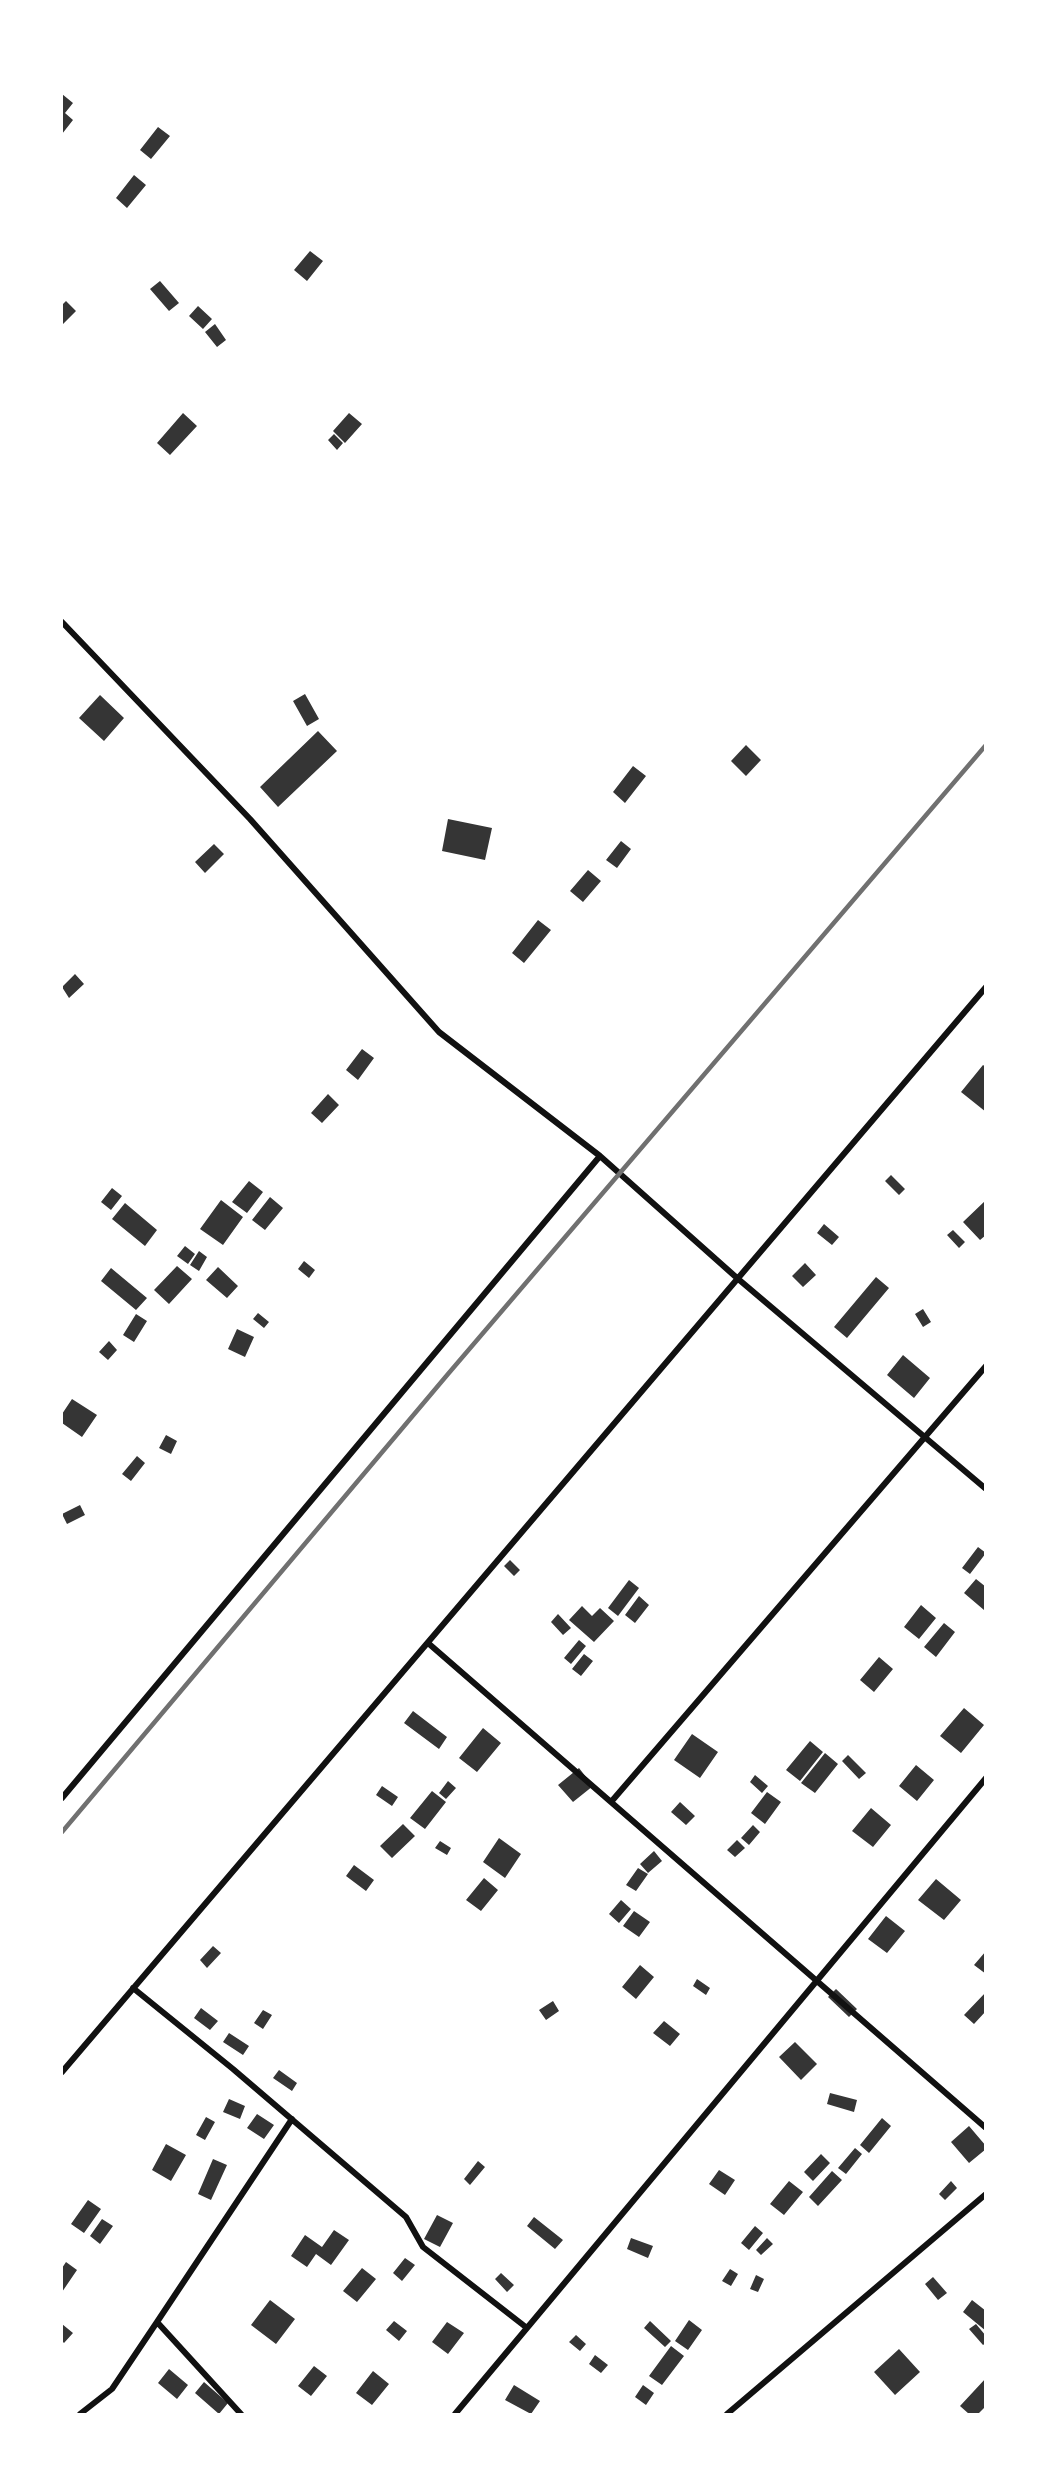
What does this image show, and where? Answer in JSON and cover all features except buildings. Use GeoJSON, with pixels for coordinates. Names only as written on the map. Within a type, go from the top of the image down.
{"type":"FeatureCollection","features":[{"type":"Feature","properties":{"kind":"street"},"geometry":{"type":"LineString","coordinates":[[62,622],[250,819],[440,1032],[600,1156],[737,1278],[986,1489]]}},
{"type":"Feature","properties":{"kind":"street"},"geometry":{"type":"LineString","coordinates":[[62,2072],[986,987]]}},
{"type":"Feature","properties":{"kind":"street"},"geometry":{"type":"LineString","coordinates":[[62,1798],[600,1156]]}},
{"type":"Feature","properties":{"kind":"street"},"geometry":{"type":"LineString","coordinates":[[610,1802],[986,1366]]}},
{"type":"Feature","properties":{"kind":"street"},"geometry":{"type":"LineString","coordinates":[[428,1643],[986,2127]]}},
{"type":"Feature","properties":{"kind":"street"},"geometry":{"type":"LineString","coordinates":[[455,2415],[986,1778]]}},
{"type":"Feature","properties":{"kind":"street"},"geometry":{"type":"LineString","coordinates":[[133,1988],[292,2119],[406,2217],[423,2247],[527,2328]]}},
{"type":"Feature","properties":{"kind":"street"},"geometry":{"type":"LineString","coordinates":[[80,2415],[112,2389],[292,2119]]}},
{"type":"Feature","properties":{"kind":"street"},"geometry":{"type":"LineString","coordinates":[[727,2415],[986,2194]]}},
{"type":"Feature","properties":{"kind":"street"},"geometry":{"type":"LineString","coordinates":[[157,2322],[241,2415]]}},
{"type":"Feature","properties":{"kind":"railway"},"geometry":{"type":"LineString","coordinates":[[62,1832],[448,1374],[986,745]]}}]}
